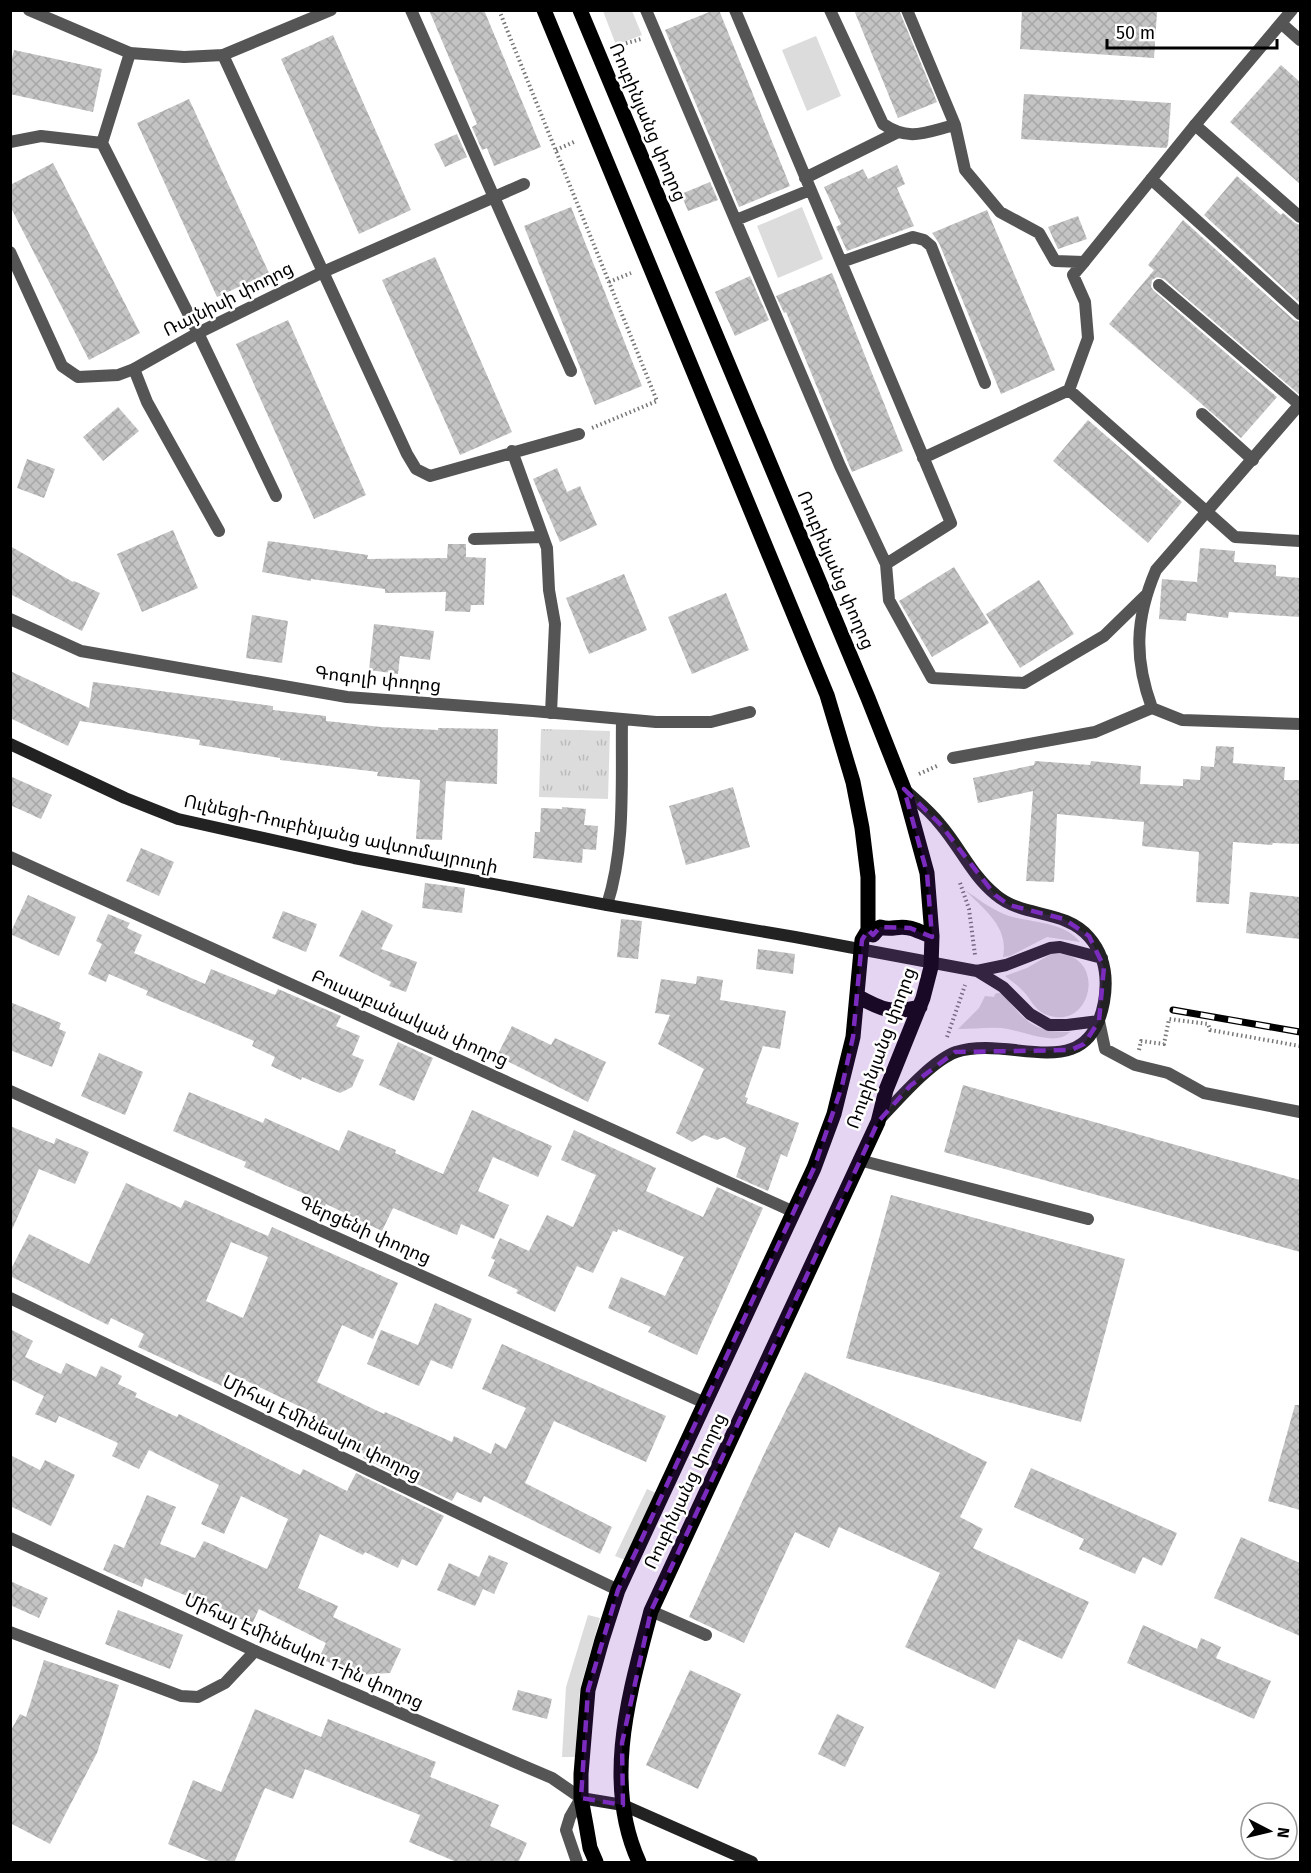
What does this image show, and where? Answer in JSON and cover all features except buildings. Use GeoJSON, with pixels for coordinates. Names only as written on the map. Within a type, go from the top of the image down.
{"type":"FeatureCollection","features":[{"type":"Feature","properties":{"kind":"main road","name":"Ռուբինյանց փողոց"},"geometry":{"type":"LineString","coordinates":[[544,10],[827,695],[849,771],[862,828],[868,877],[868,930],[862,940],[853,1038],[834,1114],[814,1168],[618,1590],[588,1690],[581,1798],[590,1848],[596,1863]]}},
{"type":"Feature","properties":{"kind":"main road","name":"Ռուբինյանց փողոց"},"geometry":{"type":"LineString","coordinates":[[580,10],[904,789],[927,873],[932,936],[931,967],[920,1006],[886,1090],[878,1122],[651,1611],[630,1693],[622,1743],[623,1805],[627,1827],[639,1863]]}},
{"type":"Feature","properties":{"kind":"main road"},"geometry":{"type":"LineString","coordinates":[[868,930],[873,935],[880,927],[890,930],[898,927],[910,928],[932,936]]}},
{"type":"Feature","properties":{"kind":"main road"},"geometry":{"type":"LineString","coordinates":[[857,996],[879,1008],[901,1012],[920,1006]]}},
{"type":"Feature","properties":{"kind":"street"},"geometry":{"type":"LineString","coordinates":[[30,11],[130,53],[184,57],[223,55],[331,10]]}},
{"type":"Feature","properties":{"kind":"street"},"geometry":{"type":"LineString","coordinates":[[411,10],[571,371]]}},
{"type":"Feature","properties":{"kind":"street"},"geometry":{"type":"LineString","coordinates":[[646,10],[840,466],[886,564],[889,600],[932,678],[1024,683],[1104,636],[1145,596]]}},
{"type":"Feature","properties":{"kind":"street"},"geometry":{"type":"LineString","coordinates":[[735,10],[951,523],[886,564]]}},
{"type":"Feature","properties":{"kind":"street"},"geometry":{"type":"LineString","coordinates":[[831,10],[883,124],[896,133],[914,135],[955,125]]}},
{"type":"Feature","properties":{"kind":"street"},"geometry":{"type":"LineString","coordinates":[[907,10],[955,125],[965,170],[1000,212],[1039,233],[1054,261],[1084,262]]}},
{"type":"Feature","properties":{"kind":"street"},"geometry":{"type":"LineString","coordinates":[[923,458],[1069,390],[1088,338],[1085,302],[1073,275],[1292,10]]}},
{"type":"Feature","properties":{"kind":"street"},"geometry":{"type":"LineString","coordinates":[[1282,24],[1300,40]]}},
{"type":"Feature","properties":{"kind":"street"},"geometry":{"type":"LineString","coordinates":[[130,53],[102,143],[198,333],[276,496]]}},
{"type":"Feature","properties":{"kind":"street"},"geometry":{"type":"LineString","coordinates":[[223,55],[407,454],[416,469],[429,476],[579,434]]}},
{"type":"Feature","properties":{"kind":"street"},"geometry":{"type":"LineString","coordinates":[[1195,125],[1300,217]]}},
{"type":"Feature","properties":{"kind":"street"},"geometry":{"type":"LineString","coordinates":[[736,220],[808,184],[896,133]]}},
{"type":"Feature","properties":{"kind":"street"},"geometry":{"type":"LineString","coordinates":[[10,142],[41,136],[102,143]]}},
{"type":"Feature","properties":{"kind":"street"},"geometry":{"type":"LineString","coordinates":[[1151,179],[1300,314]]}},
{"type":"Feature","properties":{"kind":"street","name":"Ռայնիսի փողոց"},"geometry":{"type":"LineString","coordinates":[[10,252],[62,366],[78,376],[118,375],[134,369],[198,333],[323,272],[524,184]]}},
{"type":"Feature","properties":{"kind":"street"},"geometry":{"type":"LineString","coordinates":[[841,262],[913,237],[924,240],[931,246],[985,383]]}},
{"type":"Feature","properties":{"kind":"street"},"geometry":{"type":"LineString","coordinates":[[1152,708],[1143,684],[1139,633],[1145,596],[1155,570],[1300,405],[1159,285]]}},
{"type":"Feature","properties":{"kind":"street"},"geometry":{"type":"LineString","coordinates":[[134,369],[147,402],[219,531]]}},
{"type":"Feature","properties":{"kind":"street"},"geometry":{"type":"LineString","coordinates":[[1069,390],[1235,537],[1300,541]]}},
{"type":"Feature","properties":{"kind":"street"},"geometry":{"type":"LineString","coordinates":[[1202,414],[1253,460]]}},
{"type":"Feature","properties":{"kind":"street"},"geometry":{"type":"LineString","coordinates":[[512,451],[547,548],[549,590],[555,624],[551,713]]}},
{"type":"Feature","properties":{"kind":"street"},"geometry":{"type":"LineString","coordinates":[[474,539],[543,537]]}},
{"type":"Feature","properties":{"kind":"street","name":"Գոգոլի փողոց"},"geometry":{"type":"LineString","coordinates":[[10,619],[81,651],[347,697],[656,722],[711,722],[750,712]]}},
{"type":"Feature","properties":{"kind":"street"},"geometry":{"type":"LineString","coordinates":[[953,758],[1095,732],[1152,708],[1182,720],[1300,724]]}},
{"type":"Feature","properties":{"kind":"street"},"geometry":{"type":"LineString","coordinates":[[607,905],[614,884],[621,816],[622,719]]}},
{"type":"Feature","properties":{"kind":"street","name":"Ուլնեցի-Ռուբինյանց ավտոմայրուղի"},"geometry":{"type":"LineString","coordinates":[[10,744],[125,798],[178,819],[354,858],[976,971]]}},
{"type":"Feature","properties":{"kind":"street"},"geometry":{"type":"LineString","coordinates":[[878,1122],[910,1086],[955,1052],[977,1049],[1056,1052],[1071,1050],[1084,1044],[1099,1021],[1105,995],[1102,958],[1089,936],[1064,919],[1009,905],[995,895],[978,877],[940,824],[904,789]]}},
{"type":"Feature","properties":{"kind":"street","name":"Բուսաբանական փողոց"},"geometry":{"type":"LineString","coordinates":[[10,857],[794,1212]]}},
{"type":"Feature","properties":{"kind":"street"},"geometry":{"type":"LineString","coordinates":[[976,971],[1006,965],[1050,948],[1060,947],[1102,958]]}},
{"type":"Feature","properties":{"kind":"street"},"geometry":{"type":"LineString","coordinates":[[976,971],[1003,987],[1030,1014],[1049,1025],[1099,1021]]}},
{"type":"Feature","properties":{"kind":"street"},"geometry":{"type":"LineString","coordinates":[[1099,1021],[1105,1049],[1135,1065],[1168,1073],[1204,1093],[1300,1112]]}},
{"type":"Feature","properties":{"kind":"street","name":"Գերցենի փողոց"},"geometry":{"type":"LineString","coordinates":[[10,1091],[705,1403]]}},
{"type":"Feature","properties":{"kind":"street"},"geometry":{"type":"LineString","coordinates":[[859,1160],[1088,1219]]}},
{"type":"Feature","properties":{"kind":"street","name":"Միհայ Էմինեսկու փողոց"},"geometry":{"type":"LineString","coordinates":[[10,1298],[618,1590]]}},
{"type":"Feature","properties":{"kind":"street","name":"Միհայ Էմինեսկու 1-ին փողոց"},"geometry":{"type":"LineString","coordinates":[[10,1538],[255,1651],[552,1778],[581,1798]]}},
{"type":"Feature","properties":{"kind":"street"},"geometry":{"type":"LineString","coordinates":[[651,1611],[706,1635]]}},
{"type":"Feature","properties":{"kind":"street"},"geometry":{"type":"LineString","coordinates":[[10,1632],[181,1696],[198,1697],[225,1683],[255,1651]]}},
{"type":"Feature","properties":{"kind":"street"},"geometry":{"type":"LineString","coordinates":[[577,1863],[566,1830],[570,1817],[581,1798],[623,1805],[752,1863]]}},
{"type":"Feature","properties":{"kind":"path"},"geometry":{"type":"LineString","coordinates":[[499,10],[657,401],[579,434]]}},
{"type":"Feature","properties":{"kind":"path"},"geometry":{"type":"LineString","coordinates":[[610,48],[640,39]]}},
{"type":"Feature","properties":{"kind":"path"},"geometry":{"type":"LineString","coordinates":[[556,150],[576,141]]}},
{"type":"Feature","properties":{"kind":"path"},"geometry":{"type":"LineString","coordinates":[[609,282],[631,273]]}},
{"type":"Feature","properties":{"kind":"path"},"geometry":{"type":"LineString","coordinates":[[1153,1043],[1164,1044],[1169,1019],[1208,1024],[1210,1030],[1300,1046]]}},
{"type":"Feature","properties":{"kind":"highlighted area"},"geometry":{"type":"Polygon","coordinates":[[[904,789],[940,824],[995,895],[1009,905],[1064,919],[1089,936],[1104,967],[1099,1021],[1084,1044],[1071,1050],[955,1052],[910,1086],[878,1122],[651,1611],[622,1743],[623,1805],[581,1798],[588,1690],[618,1590],[814,1168],[842,1086],[853,1037],[862,940],[868,930],[873,935],[880,927],[910,928],[932,937],[927,873],[904,789]]]}},
{"type":"Feature","properties":{"kind":"green space"},"geometry":{"type":"Polygon","coordinates":[[[603,11],[632,11],[642,35],[616,45],[603,11]]]}},
{"type":"Feature","properties":{"kind":"green space"},"geometry":{"type":"Polygon","coordinates":[[[816,36],[841,96],[807,111],[782,50],[816,36]]]}},
{"type":"Feature","properties":{"kind":"green space"},"geometry":{"type":"Polygon","coordinates":[[[802,207],[823,259],[778,278],[757,226],[802,207]]]}},
{"type":"Feature","properties":{"kind":"green space"},"geometry":{"type":"Polygon","coordinates":[[[541,729],[610,731],[608,799],[539,797],[541,729]]]}},
{"type":"Feature","properties":{"kind":"green space"},"geometry":{"type":"Polygon","coordinates":[[[965,890],[1000,913],[1056,926],[1073,935],[1080,942],[1047,937],[1010,956],[1003,957],[1004,946],[999,927],[965,890]]]}},
{"type":"Feature","properties":{"kind":"green space"},"geometry":{"type":"Polygon","coordinates":[[[1051,954],[1070,956],[1082,964],[1088,976],[1088,990],[1084,1003],[1074,1013],[1061,1017],[1041,1012],[1021,989],[1005,976],[1027,968],[1051,954]]]}},
{"type":"Feature","properties":{"kind":"green space"},"geometry":{"type":"Polygon","coordinates":[[[998,993],[1037,1027],[1070,1032],[1064,1036],[1047,1038],[1001,1028],[958,1029],[979,1008],[985,996],[994,997],[998,993]]]}},
{"type":"Feature","properties":{"kind":"green space"},"geometry":{"type":"Polygon","coordinates":[[[647,1489],[656,1493],[625,1560],[615,1556],[647,1489]]]}},
{"type":"Feature","properties":{"kind":"green space"},"geometry":{"type":"Polygon","coordinates":[[[588,1615],[600,1618],[580,1689],[575,1757],[562,1757],[566,1687],[588,1615]]]}},
{"type":"Feature","properties":{"kind":"railway"},"geometry":{"type":"LineString","coordinates":[[1173,1010],[1300,1032]]}}]}
